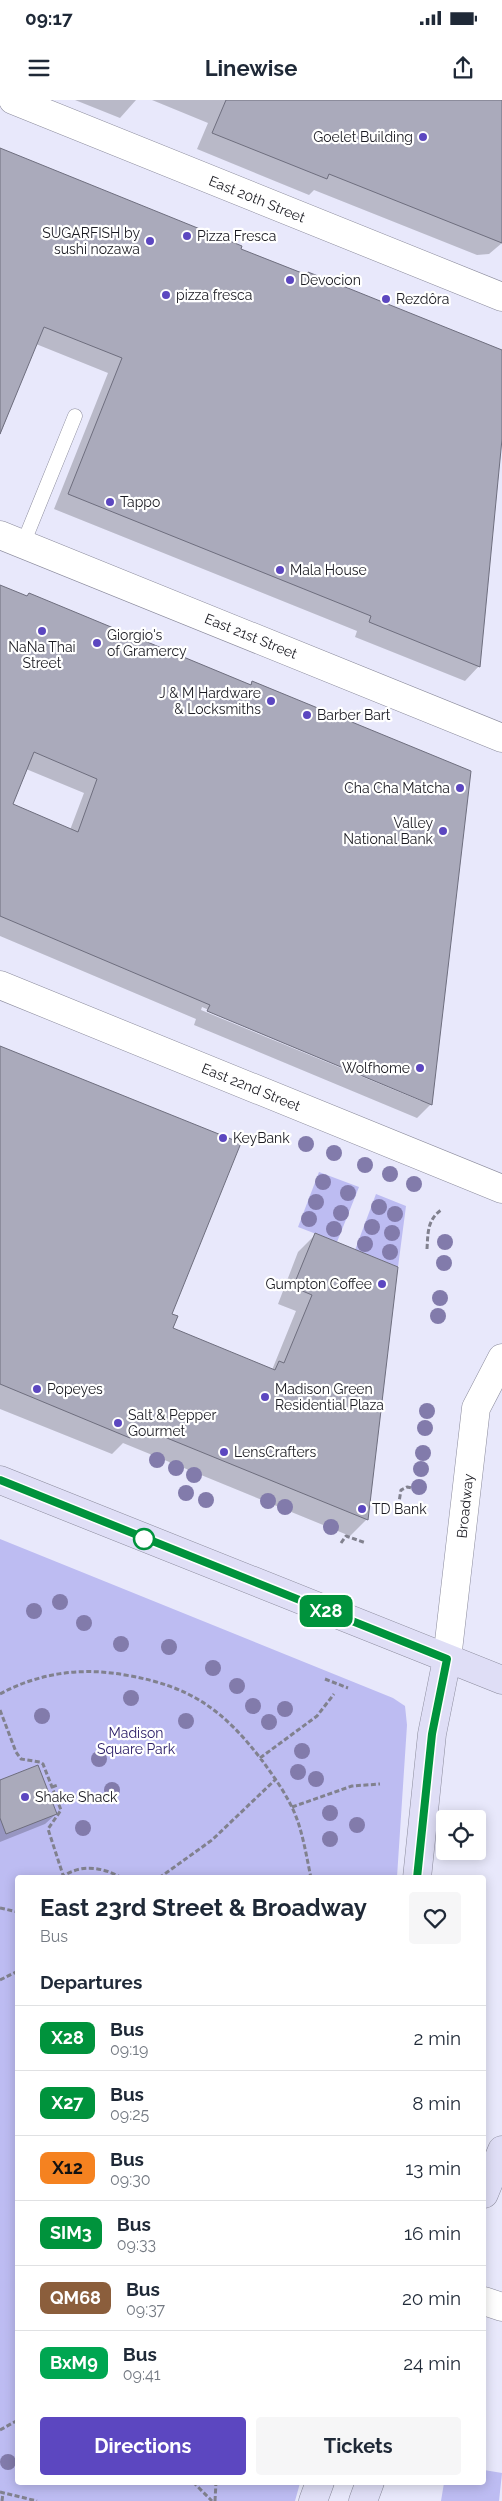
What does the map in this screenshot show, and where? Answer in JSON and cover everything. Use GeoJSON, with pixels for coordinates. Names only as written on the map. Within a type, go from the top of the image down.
{"type":"FeatureCollection","features":[{"type":"Feature","properties":{"kind":"main road"},"geometry":{"type":"LineString","coordinates":[[0,1480],[502,1680]]}},
{"type":"Feature","properties":{"kind":"main road"},"geometry":{"type":"LineString","coordinates":[[417,1875],[432,1734],[447,1659]]}},
{"type":"Feature","properties":{"kind":"main road"},"geometry":{"type":"LineString","coordinates":[[486,2190],[500,2163]]}},
{"type":"Feature","properties":{"kind":"main road"},"geometry":{"type":"LineString","coordinates":[[313,2501],[319,2485]]}},
{"type":"Feature","properties":{"kind":"main road"},"geometry":{"type":"LineString","coordinates":[[363,2501],[369,2485]]}},
{"type":"Feature","properties":{"kind":"street","name":"East 20th Street"},"geometry":{"type":"LineString","coordinates":[[13,100],[502,297]]}},
{"type":"Feature","properties":{"kind":"street","name":"East 21st Street"},"geometry":{"type":"LineString","coordinates":[[11,540],[502,738]]}},
{"type":"Feature","properties":{"kind":"street","name":"East 22nd Street"},"geometry":{"type":"LineString","coordinates":[[0,985],[502,1188]]}},
{"type":"Feature","properties":{"kind":"street","name":"Broadway"},"geometry":{"type":"LineString","coordinates":[[447,1659],[476,1408],[502,1358]]}},
{"type":"Feature","properties":{"kind":"street"},"geometry":{"type":"LineString","coordinates":[[486,2302],[502,2306]]}},
{"type":"Feature","properties":{"kind":"lane"},"geometry":{"type":"LineString","coordinates":[[11,540],[75,416]]}},
{"type":"Feature","properties":{"kind":"path"},"geometry":{"type":"LineString","coordinates":[[427,1249],[430,1223],[434,1214],[441,1210]]}},
{"type":"Feature","properties":{"kind":"path"},"geometry":{"type":"LineString","coordinates":[[398,1514],[401,1490],[406,1487],[412,1488]]}},
{"type":"Feature","properties":{"kind":"path"},"geometry":{"type":"LineString","coordinates":[[341,1543],[346,1536],[366,1543]]}},
{"type":"Feature","properties":{"kind":"path"},"geometry":{"type":"LineString","coordinates":[[0,1694],[45,1676],[79,1672],[110,1672],[144,1678],[176,1688],[202,1700],[225,1717],[276,1779],[298,1822],[310,1875]]}},
{"type":"Feature","properties":{"kind":"path"},"geometry":{"type":"LineString","coordinates":[[325,1679],[348,1688]]}},
{"type":"Feature","properties":{"kind":"path"},"geometry":{"type":"LineString","coordinates":[[260,1758],[317,1716],[334,1694]]}},
{"type":"Feature","properties":{"kind":"path"},"geometry":{"type":"LineString","coordinates":[[0,1710],[16,1752],[22,1759],[43,1764],[61,1810],[48,1830],[62,1875]]}},
{"type":"Feature","properties":{"kind":"path"},"geometry":{"type":"LineString","coordinates":[[163,1875],[212,1840],[276,1779]]}},
{"type":"Feature","properties":{"kind":"path"},"geometry":{"type":"LineString","coordinates":[[292,1807],[352,1786],[380,1784]]}},
{"type":"Feature","properties":{"kind":"path"},"geometry":{"type":"LineString","coordinates":[[52,1787],[58,1785]]}},
{"type":"Feature","properties":{"kind":"path"},"geometry":{"type":"LineString","coordinates":[[64,1875],[78,1869],[93,1867],[108,1870],[117,1875]]}},
{"type":"Feature","properties":{"kind":"path"},"geometry":{"type":"LineString","coordinates":[[0,1908],[15,1911]]}},
{"type":"Feature","properties":{"kind":"path"},"geometry":{"type":"LineString","coordinates":[[0,1980],[15,1972]]}},
{"type":"Feature","properties":{"kind":"path"},"geometry":{"type":"LineString","coordinates":[[0,2430],[15,2422]]}},
{"type":"Feature","properties":{"kind":"path"},"geometry":{"type":"LineString","coordinates":[[196,2485],[213,2501]]}},
{"type":"Feature","properties":{"kind":"path"},"geometry":{"type":"LineString","coordinates":[[213,2501],[216,2485]]}},
{"type":"Feature","properties":{"kind":"path"},"geometry":{"type":"LineString","coordinates":[[2,2501],[2,2492],[37,2501]]}},
{"type":"Feature","properties":{"kind":"green space"},"geometry":{"type":"Polygon","coordinates":[[[319,1172],[359,1187],[337,1242],[298,1227],[319,1172]]]}},
{"type":"Feature","properties":{"kind":"green space"},"geometry":{"type":"Polygon","coordinates":[[[376,1194],[406,1206],[398,1267],[355,1250],[376,1194]]]}},
{"type":"Feature","properties":{"kind":"green space","name":"Madison Square Park"},"geometry":{"type":"Polygon","coordinates":[[[0,1539],[393,1698],[405,1706],[407,1725],[397,1875],[15,1875],[15,2485],[299,2485],[295,2501],[0,2501],[0,1539]]]}},
{"type":"Feature","properties":{"kind":"green space"},"geometry":{"type":"Polygon","coordinates":[[[486,2470],[502,2473],[499,2501],[441,2501],[444,2485],[486,2485],[486,2470]]]}},
{"type":"Feature","properties":{"kind":"building","name":"Goelet Building"},"geometry":{"type":"Polygon","coordinates":[[[226,100],[502,100],[502,243],[329,174],[327,179],[212,133],[226,100]]]}},
{"type":"Feature","properties":{"kind":"building"},"geometry":{"type":"Polygon","coordinates":[[[0,148],[242,246],[241,249],[307,275],[308,272],[502,350],[502,439],[480,667],[369,622],[371,616],[68,494],[122,358],[44,327],[0,434],[0,148]]]}},
{"type":"Feature","properties":{"kind":"building"},"geometry":{"type":"Polygon","coordinates":[[[0,585],[27,596],[29,593],[251,685],[252,681],[471,771],[432,1105],[207,1011],[210,1005],[0,916],[0,585]],[[34,752],[13,804],[78,832],[97,779],[34,752]]]}},
{"type":"Feature","properties":{"kind":"building"},"geometry":{"type":"Polygon","coordinates":[[[0,1046],[241,1143],[172,1314],[178,1316],[173,1328],[275,1370],[279,1361],[284,1363],[312,1295],[293,1287],[315,1233],[398,1267],[368,1520],[135,1425],[130,1438],[0,1384],[0,1046]]]}},
{"type":"Feature","properties":{"kind":"building","name":"Shake Shack"},"geometry":{"type":"Polygon","coordinates":[[[38,1765],[57,1814],[6,1834],[0,1818],[0,1780],[38,1765]]]}},
{"type":"Feature","properties":{"kind":"bus line","name":"X28"},"geometry":{"type":"LineString","coordinates":[[0,1480],[447,1659],[432,1734],[417,1875]]}},
{"type":"Feature","properties":{"kind":"place","name":"Goelet Building"},"geometry":{"type":"Point","coordinates":[423,137]}},
{"type":"Feature","properties":{"kind":"place","name":"Pizza Fresca"},"geometry":{"type":"Point","coordinates":[187,236]}},
{"type":"Feature","properties":{"kind":"place","name":"SUGARFISH by sushi nozawa"},"geometry":{"type":"Point","coordinates":[150,241]}},
{"type":"Feature","properties":{"kind":"place","name":"Devocion"},"geometry":{"type":"Point","coordinates":[290,280]}},
{"type":"Feature","properties":{"kind":"place","name":"pizza fresca"},"geometry":{"type":"Point","coordinates":[166,295]}},
{"type":"Feature","properties":{"kind":"place","name":"Rezdôra"},"geometry":{"type":"Point","coordinates":[386,299]}},
{"type":"Feature","properties":{"kind":"place","name":"Tappo"},"geometry":{"type":"Point","coordinates":[110,502]}},
{"type":"Feature","properties":{"kind":"place","name":"Mala House"},"geometry":{"type":"Point","coordinates":[280,570]}},
{"type":"Feature","properties":{"kind":"place","name":"NaNa Thai Street"},"geometry":{"type":"Point","coordinates":[42,631]}},
{"type":"Feature","properties":{"kind":"place","name":"Giorgio's of Gramercy"},"geometry":{"type":"Point","coordinates":[97,643]}},
{"type":"Feature","properties":{"kind":"place","name":"J & M Hardware & Locksmiths"},"geometry":{"type":"Point","coordinates":[271,701]}},
{"type":"Feature","properties":{"kind":"place","name":"Barber Bart"},"geometry":{"type":"Point","coordinates":[307,715]}},
{"type":"Feature","properties":{"kind":"place","name":"Cha Cha Matcha"},"geometry":{"type":"Point","coordinates":[460,788]}},
{"type":"Feature","properties":{"kind":"place","name":"Valley National Bank"},"geometry":{"type":"Point","coordinates":[443,831]}},
{"type":"Feature","properties":{"kind":"place","name":"Wolfhome"},"geometry":{"type":"Point","coordinates":[420,1068]}},
{"type":"Feature","properties":{"kind":"place","name":"KeyBank"},"geometry":{"type":"Point","coordinates":[223,1138]}},
{"type":"Feature","properties":{"kind":"place","name":"Gumpton Coffee"},"geometry":{"type":"Point","coordinates":[382,1284]}},
{"type":"Feature","properties":{"kind":"place","name":"Popeyes"},"geometry":{"type":"Point","coordinates":[37,1389]}},
{"type":"Feature","properties":{"kind":"place","name":"Madison Green Residential Plaza"},"geometry":{"type":"Point","coordinates":[265,1397]}},
{"type":"Feature","properties":{"kind":"place","name":"Salt & Pepper Gourmet"},"geometry":{"type":"Point","coordinates":[118,1423]}},
{"type":"Feature","properties":{"kind":"place","name":"LensCrafters"},"geometry":{"type":"Point","coordinates":[224,1452]}},
{"type":"Feature","properties":{"kind":"place","name":"TD Bank"},"geometry":{"type":"Point","coordinates":[362,1509]}},
{"type":"Feature","properties":{"kind":"place","name":"Shake Shack"},"geometry":{"type":"Point","coordinates":[25,1797]}}]}
